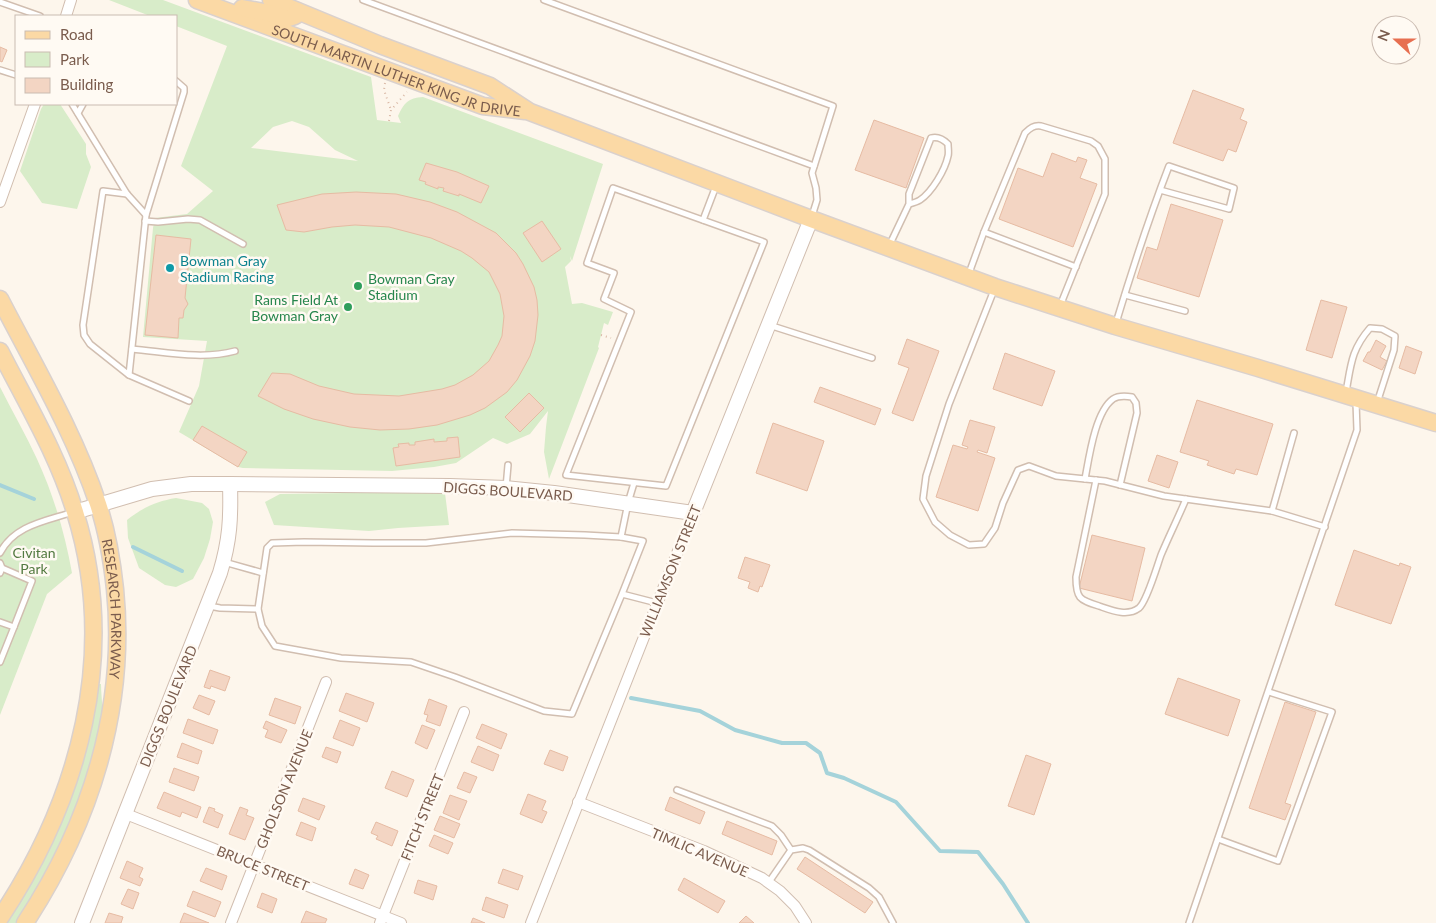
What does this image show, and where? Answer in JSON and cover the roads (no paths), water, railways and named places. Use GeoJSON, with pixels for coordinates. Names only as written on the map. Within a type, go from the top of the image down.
{"type":"FeatureCollection","features":[{"type":"Feature","properties":{"kind":"main road","name":"SOUTH MARTIN LUTHER KING JR DRIVE"},"geometry":{"type":"LineString","coordinates":[[198,0],[482,106],[530,112]]}},
{"type":"Feature","properties":{"kind":"main road"},"geometry":{"type":"LineString","coordinates":[[203,0],[269,13],[286,19],[295,16],[299,6]]}},
{"type":"Feature","properties":{"kind":"main road","name":"SOUTH MARTIN LUTHER KING JR DRIVE"},"geometry":{"type":"LineString","coordinates":[[271,0],[299,6],[380,45],[490,86],[530,112]]}},
{"type":"Feature","properties":{"kind":"main road"},"geometry":{"type":"LineString","coordinates":[[530,112],[810,219],[1059,309],[1436,423]]}},
{"type":"Feature","properties":{"kind":"main road","name":"RESEARCH PARKWAY"},"geometry":{"type":"LineString","coordinates":[[0,299],[74,442],[98,504],[113,570],[118,646],[113,704],[98,770],[60,863],[25,923]]}},
{"type":"Feature","properties":{"kind":"main road","name":"RESEARCH PARKWAY"},"geometry":{"type":"LineString","coordinates":[[0,351],[52,452],[75,512],[88,564],[93,606],[94,638],[93,670],[89,700],[75,763],[52,824],[24,880],[0,918]]}},
{"type":"Feature","properties":{"kind":"street"},"geometry":{"type":"LineString","coordinates":[[66,15],[71,0]]}},
{"type":"Feature","properties":{"kind":"street"},"geometry":{"type":"LineString","coordinates":[[0,202],[35,105]]}},
{"type":"Feature","properties":{"kind":"street","name":"WILLIAMSON STREET"},"geometry":{"type":"LineString","coordinates":[[531,923],[810,219]]}},
{"type":"Feature","properties":{"kind":"street","name":"DIGGS BOULEVARD"},"geometry":{"type":"LineString","coordinates":[[75,512],[152,489],[191,484],[230,484],[506,488],[554,492],[693,513]]}},
{"type":"Feature","properties":{"kind":"street","name":"DIGGS BOULEVARD"},"geometry":{"type":"LineString","coordinates":[[82,923],[208,606],[223,562],[229,537],[230,484]]}},
{"type":"Feature","properties":{"kind":"street","name":"GHOLSON AVENUE"},"geometry":{"type":"LineString","coordinates":[[231,923],[326,682]]}},
{"type":"Feature","properties":{"kind":"street","name":"FITCH STREET"},"geometry":{"type":"LineString","coordinates":[[381,919],[464,712]]}},
{"type":"Feature","properties":{"kind":"street","name":"TIMLIC AVENUE"},"geometry":{"type":"LineString","coordinates":[[578,802],[704,851],[743,869],[780,891],[795,906],[806,923]]}},
{"type":"Feature","properties":{"kind":"street","name":"BRUCE STREET"},"geometry":{"type":"LineString","coordinates":[[126,814],[254,865],[381,919],[401,923]]}},
{"type":"Feature","properties":{"kind":"lane"},"geometry":{"type":"LineString","coordinates":[[363,0],[814,166]]}},
{"type":"Feature","properties":{"kind":"lane"},"geometry":{"type":"LineString","coordinates":[[544,0],[833,106],[812,173],[817,200],[810,219]]}},
{"type":"Feature","properties":{"kind":"lane"},"geometry":{"type":"LineString","coordinates":[[0,2],[37,15]]}},
{"type":"Feature","properties":{"kind":"lane"},"geometry":{"type":"LineString","coordinates":[[0,70],[15,75]]}},
{"type":"Feature","properties":{"kind":"lane"},"geometry":{"type":"LineString","coordinates":[[129,375],[146,215],[183,98],[184,88],[178,83]]}},
{"type":"Feature","properties":{"kind":"lane"},"geometry":{"type":"LineString","coordinates":[[73,105],[127,194],[146,215]]}},
{"type":"Feature","properties":{"kind":"lane"},"geometry":{"type":"LineString","coordinates":[[78,113],[82,105]]}},
{"type":"Feature","properties":{"kind":"lane"},"geometry":{"type":"LineString","coordinates":[[968,277],[984,232],[1025,133],[1029,129],[1041,126],[1091,141],[1098,146],[1104,159],[1105,194],[1059,309]]}},
{"type":"Feature","properties":{"kind":"lane"},"geometry":{"type":"LineString","coordinates":[[888,247],[909,204],[909,194],[931,138],[936,136],[943,139],[948,144],[948,156],[936,183],[920,200],[909,204]]}},
{"type":"Feature","properties":{"kind":"lane"},"geometry":{"type":"LineString","coordinates":[[1116,326],[1135,261],[1168,166],[1234,188],[1229,209],[1160,190]]}},
{"type":"Feature","properties":{"kind":"lane"},"geometry":{"type":"LineString","coordinates":[[703,220],[717,183]]}},
{"type":"Feature","properties":{"kind":"lane"},"geometry":{"type":"LineString","coordinates":[[613,188],[703,220],[764,242],[666,486],[566,475],[631,312],[604,299],[614,273],[587,263],[613,188]]}},
{"type":"Feature","properties":{"kind":"lane"},"geometry":{"type":"LineString","coordinates":[[127,194],[103,191],[83,325],[84,335],[90,344],[105,358],[129,375],[189,401]]}},
{"type":"Feature","properties":{"kind":"lane"},"geometry":{"type":"LineString","coordinates":[[145,222],[200,220],[243,244]]}},
{"type":"Feature","properties":{"kind":"lane"},"geometry":{"type":"LineString","coordinates":[[984,232],[1076,267]]}},
{"type":"Feature","properties":{"kind":"lane"},"geometry":{"type":"LineString","coordinates":[[995,287],[949,404],[926,476],[923,499],[935,522],[950,535],[969,545],[984,544],[996,528],[1003,503],[1018,470],[1028,466],[1056,476],[1096,480],[1164,496],[1272,511],[1325,527]]}},
{"type":"Feature","properties":{"kind":"lane"},"geometry":{"type":"LineString","coordinates":[[1125,295],[1185,311]]}},
{"type":"Feature","properties":{"kind":"lane"},"geometry":{"type":"LineString","coordinates":[[769,325],[872,358]]}},
{"type":"Feature","properties":{"kind":"lane"},"geometry":{"type":"LineString","coordinates":[[1189,923],[1357,430],[1350,397],[1352,357],[1360,339],[1370,328],[1382,329],[1395,336],[1394,350],[1377,405]]}},
{"type":"Feature","properties":{"kind":"lane"},"geometry":{"type":"LineString","coordinates":[[132,349],[204,356],[221,355],[235,351]]}},
{"type":"Feature","properties":{"kind":"lane"},"geometry":{"type":"LineString","coordinates":[[1085,479],[1093,441],[1101,416],[1113,399],[1123,396],[1132,397],[1136,403],[1137,413],[1120,485]]}},
{"type":"Feature","properties":{"kind":"lane"},"geometry":{"type":"LineString","coordinates":[[1272,511],[1294,433]]}},
{"type":"Feature","properties":{"kind":"lane"},"geometry":{"type":"LineString","coordinates":[[506,488],[508,465]]}},
{"type":"Feature","properties":{"kind":"lane"},"geometry":{"type":"LineString","coordinates":[[1096,480],[1076,577],[1076,589],[1078,596],[1083,601],[1122,613],[1139,608],[1144,601],[1186,499]]}},
{"type":"Feature","properties":{"kind":"lane"},"geometry":{"type":"LineString","coordinates":[[621,537],[634,483]]}},
{"type":"Feature","properties":{"kind":"lane"},"geometry":{"type":"LineString","coordinates":[[0,553],[9,539],[26,527],[75,512]]}},
{"type":"Feature","properties":{"kind":"lane"},"geometry":{"type":"LineString","coordinates":[[512,534],[621,537],[643,541],[572,714],[544,711],[411,662],[342,658],[275,646],[262,626],[258,610],[263,573],[267,548],[272,543],[373,544],[426,542],[512,534]]}},
{"type":"Feature","properties":{"kind":"lane"},"geometry":{"type":"LineString","coordinates":[[223,562],[263,573]]}},
{"type":"Feature","properties":{"kind":"lane"},"geometry":{"type":"LineString","coordinates":[[0,568],[32,581],[0,662]]}},
{"type":"Feature","properties":{"kind":"lane"},"geometry":{"type":"LineString","coordinates":[[622,594],[658,603]]}},
{"type":"Feature","properties":{"kind":"lane"},"geometry":{"type":"LineString","coordinates":[[208,606],[258,610]]}},
{"type":"Feature","properties":{"kind":"lane"},"geometry":{"type":"LineString","coordinates":[[0,622],[14,627]]}},
{"type":"Feature","properties":{"kind":"lane"},"geometry":{"type":"LineString","coordinates":[[1218,839],[1278,861],[1332,712],[1269,692]]}},
{"type":"Feature","properties":{"kind":"lane"},"geometry":{"type":"LineString","coordinates":[[677,790],[772,826],[791,850]]}},
{"type":"Feature","properties":{"kind":"lane"},"geometry":{"type":"LineString","coordinates":[[768,883],[791,850],[803,848],[862,883],[879,897],[893,923]]}},
{"type":"Feature","properties":{"kind":"waterway"},"geometry":{"type":"LineString","coordinates":[[0,485],[34,499]]}},
{"type":"Feature","properties":{"kind":"waterway"},"geometry":{"type":"LineString","coordinates":[[133,547],[182,571]]}},
{"type":"Feature","properties":{"kind":"waterway"},"geometry":{"type":"LineString","coordinates":[[631,698],[700,711],[735,730],[782,743],[806,743],[820,753],[827,773],[844,778],[896,802],[940,851],[978,852],[1003,884],[1028,923]]}},
{"type":"Feature","properties":{"kind":"place","name":"Bowman Gray Stadium Racing"},"geometry":{"type":"Point","coordinates":[170,268]}},
{"type":"Feature","properties":{"kind":"place","name":"Bowman Gray Stadium"},"geometry":{"type":"Point","coordinates":[358,286]}},
{"type":"Feature","properties":{"kind":"place","name":"Rams Field At Bowman Gray"},"geometry":{"type":"Point","coordinates":[348,307]}},
{"type":"Feature","properties":{"kind":"park label","name":"Civitan Park"},"geometry":{"type":"Point","coordinates":[34,560]}}]}
